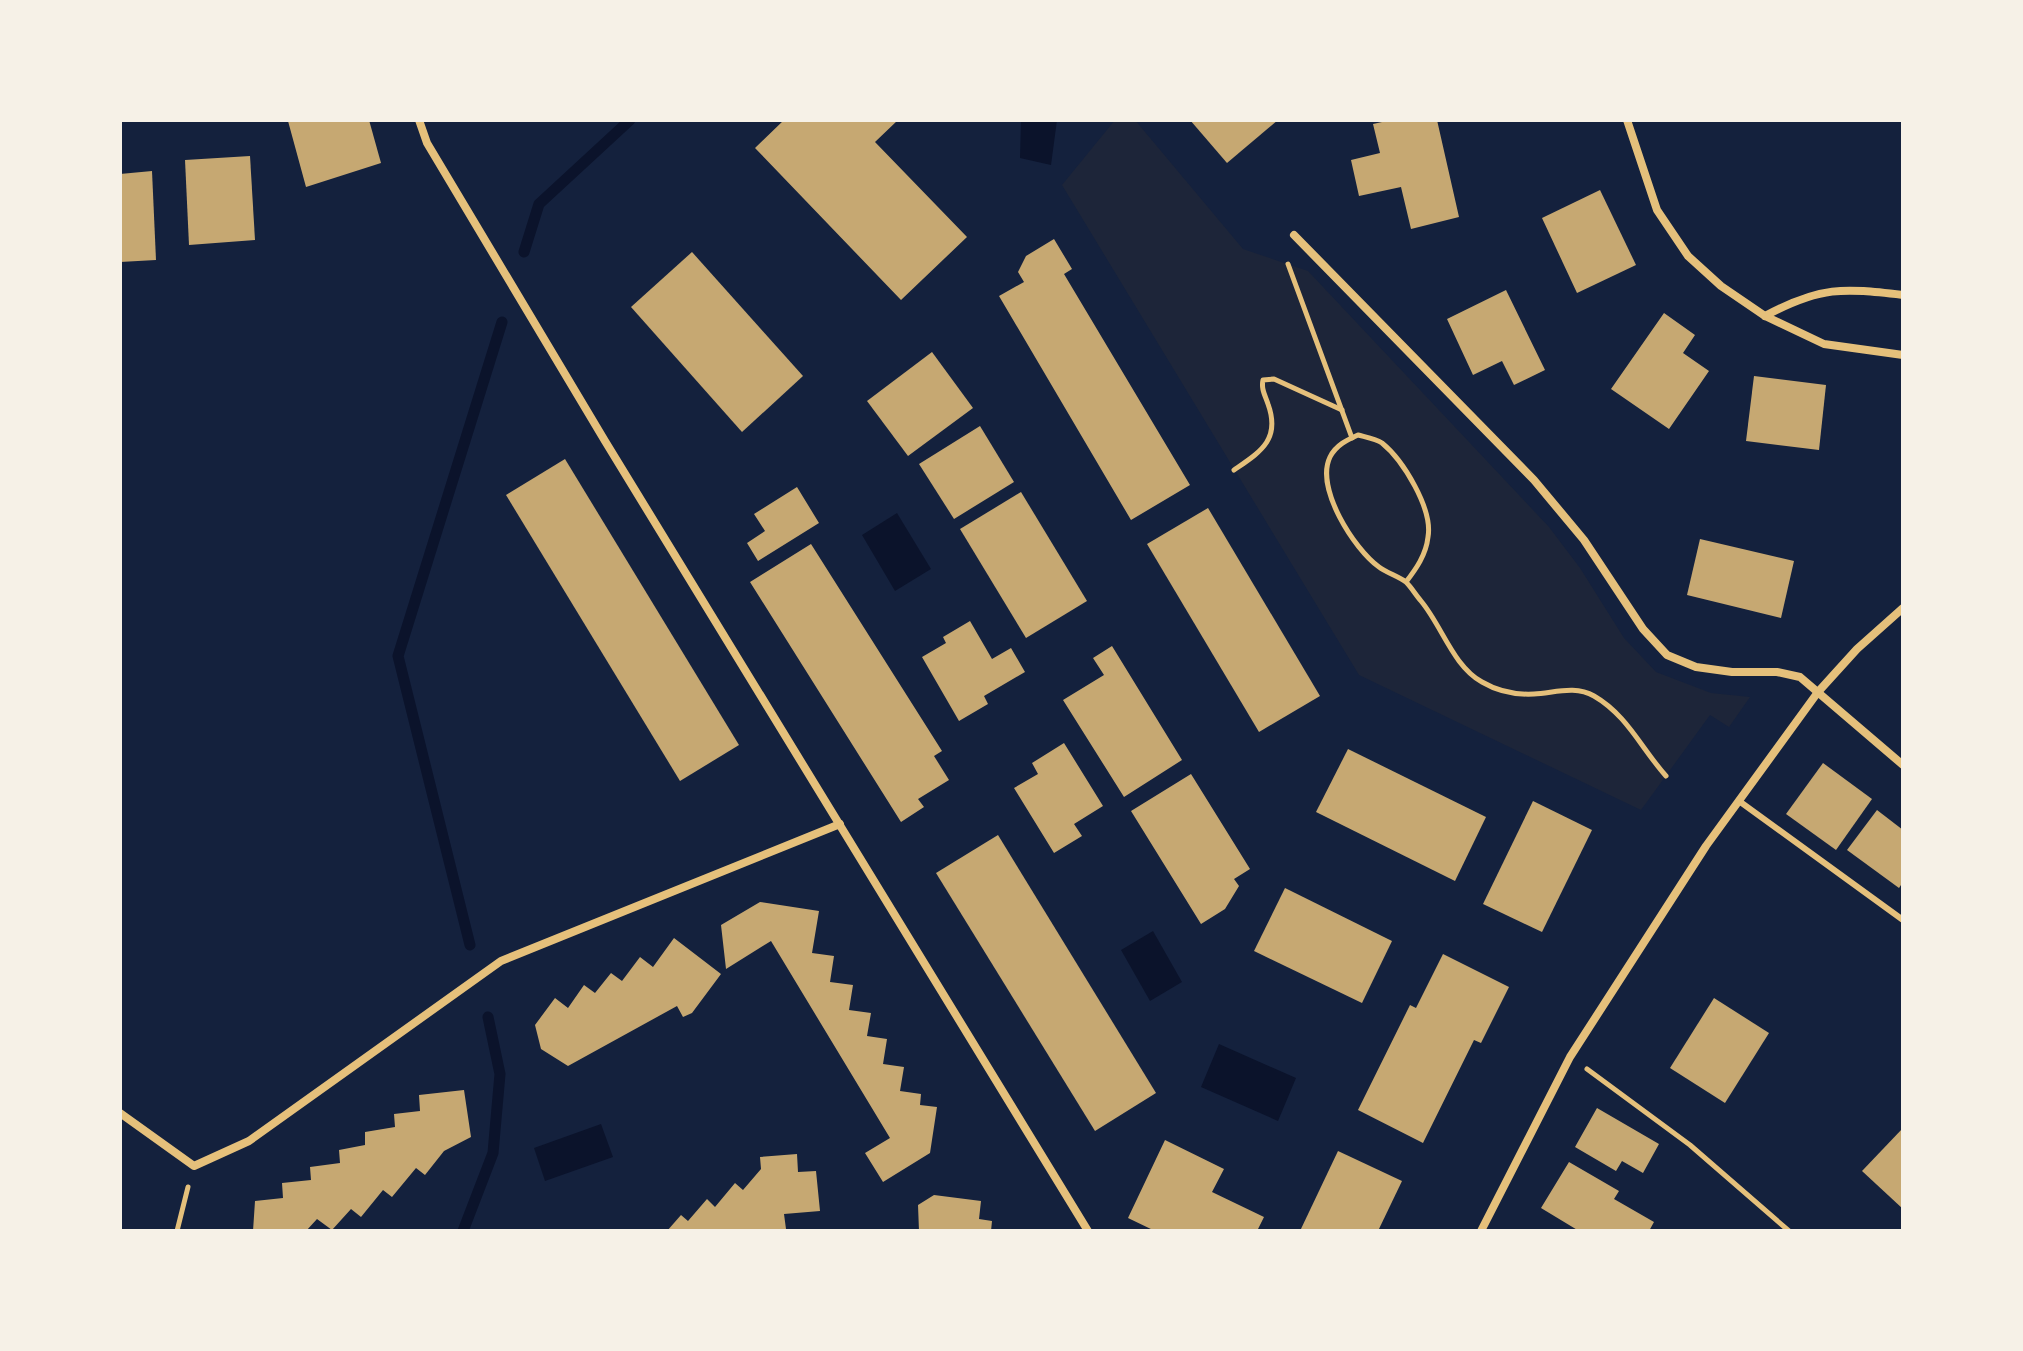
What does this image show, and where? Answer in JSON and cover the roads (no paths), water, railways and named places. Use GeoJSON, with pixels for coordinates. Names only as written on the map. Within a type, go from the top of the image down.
{"type":"FeatureCollection","features":[{"type":"Feature","properties":{"kind":"street"},"geometry":{"type":"LineString","coordinates":[[419,120],[427,143],[539,331],[1088,1231]]}},
{"type":"Feature","properties":{"kind":"street"},"geometry":{"type":"LineString","coordinates":[[1627,120],[1657,210],[1688,256],[1721,286],[1765,316],[1824,344],[1903,355]]}},
{"type":"Feature","properties":{"kind":"street"},"geometry":{"type":"LineString","coordinates":[[1294,235],[1534,480],[1584,540],[1643,629],[1667,655],[1696,667],[1732,672],[1777,672],[1800,677],[1903,765]]}},
{"type":"Feature","properties":{"kind":"street"},"geometry":{"type":"LineString","coordinates":[[1765,316],[1795,300],[1822,292],[1851,289],[1903,295]]}},
{"type":"Feature","properties":{"kind":"street"},"geometry":{"type":"LineString","coordinates":[[1481,1231],[1570,1057],[1706,846],[1818,692],[1857,649],[1903,608]]}},
{"type":"Feature","properties":{"kind":"street"},"geometry":{"type":"LineString","coordinates":[[120,1113],[194,1166],[249,1141],[501,961],[840,824]]}},
{"type":"Feature","properties":{"kind":"lane"},"geometry":{"type":"LineString","coordinates":[[1739,801],[1903,920]]}},
{"type":"Feature","properties":{"kind":"waterway"},"geometry":{"type":"LineString","coordinates":[[524,252],[539,204],[630,120]]}},
{"type":"Feature","properties":{"kind":"waterway"},"geometry":{"type":"LineString","coordinates":[[470,945],[398,656],[502,322]]}},
{"type":"Feature","properties":{"kind":"waterway"},"geometry":{"type":"LineString","coordinates":[[463,1231],[493,1153],[500,1074],[488,1017]]}}]}
